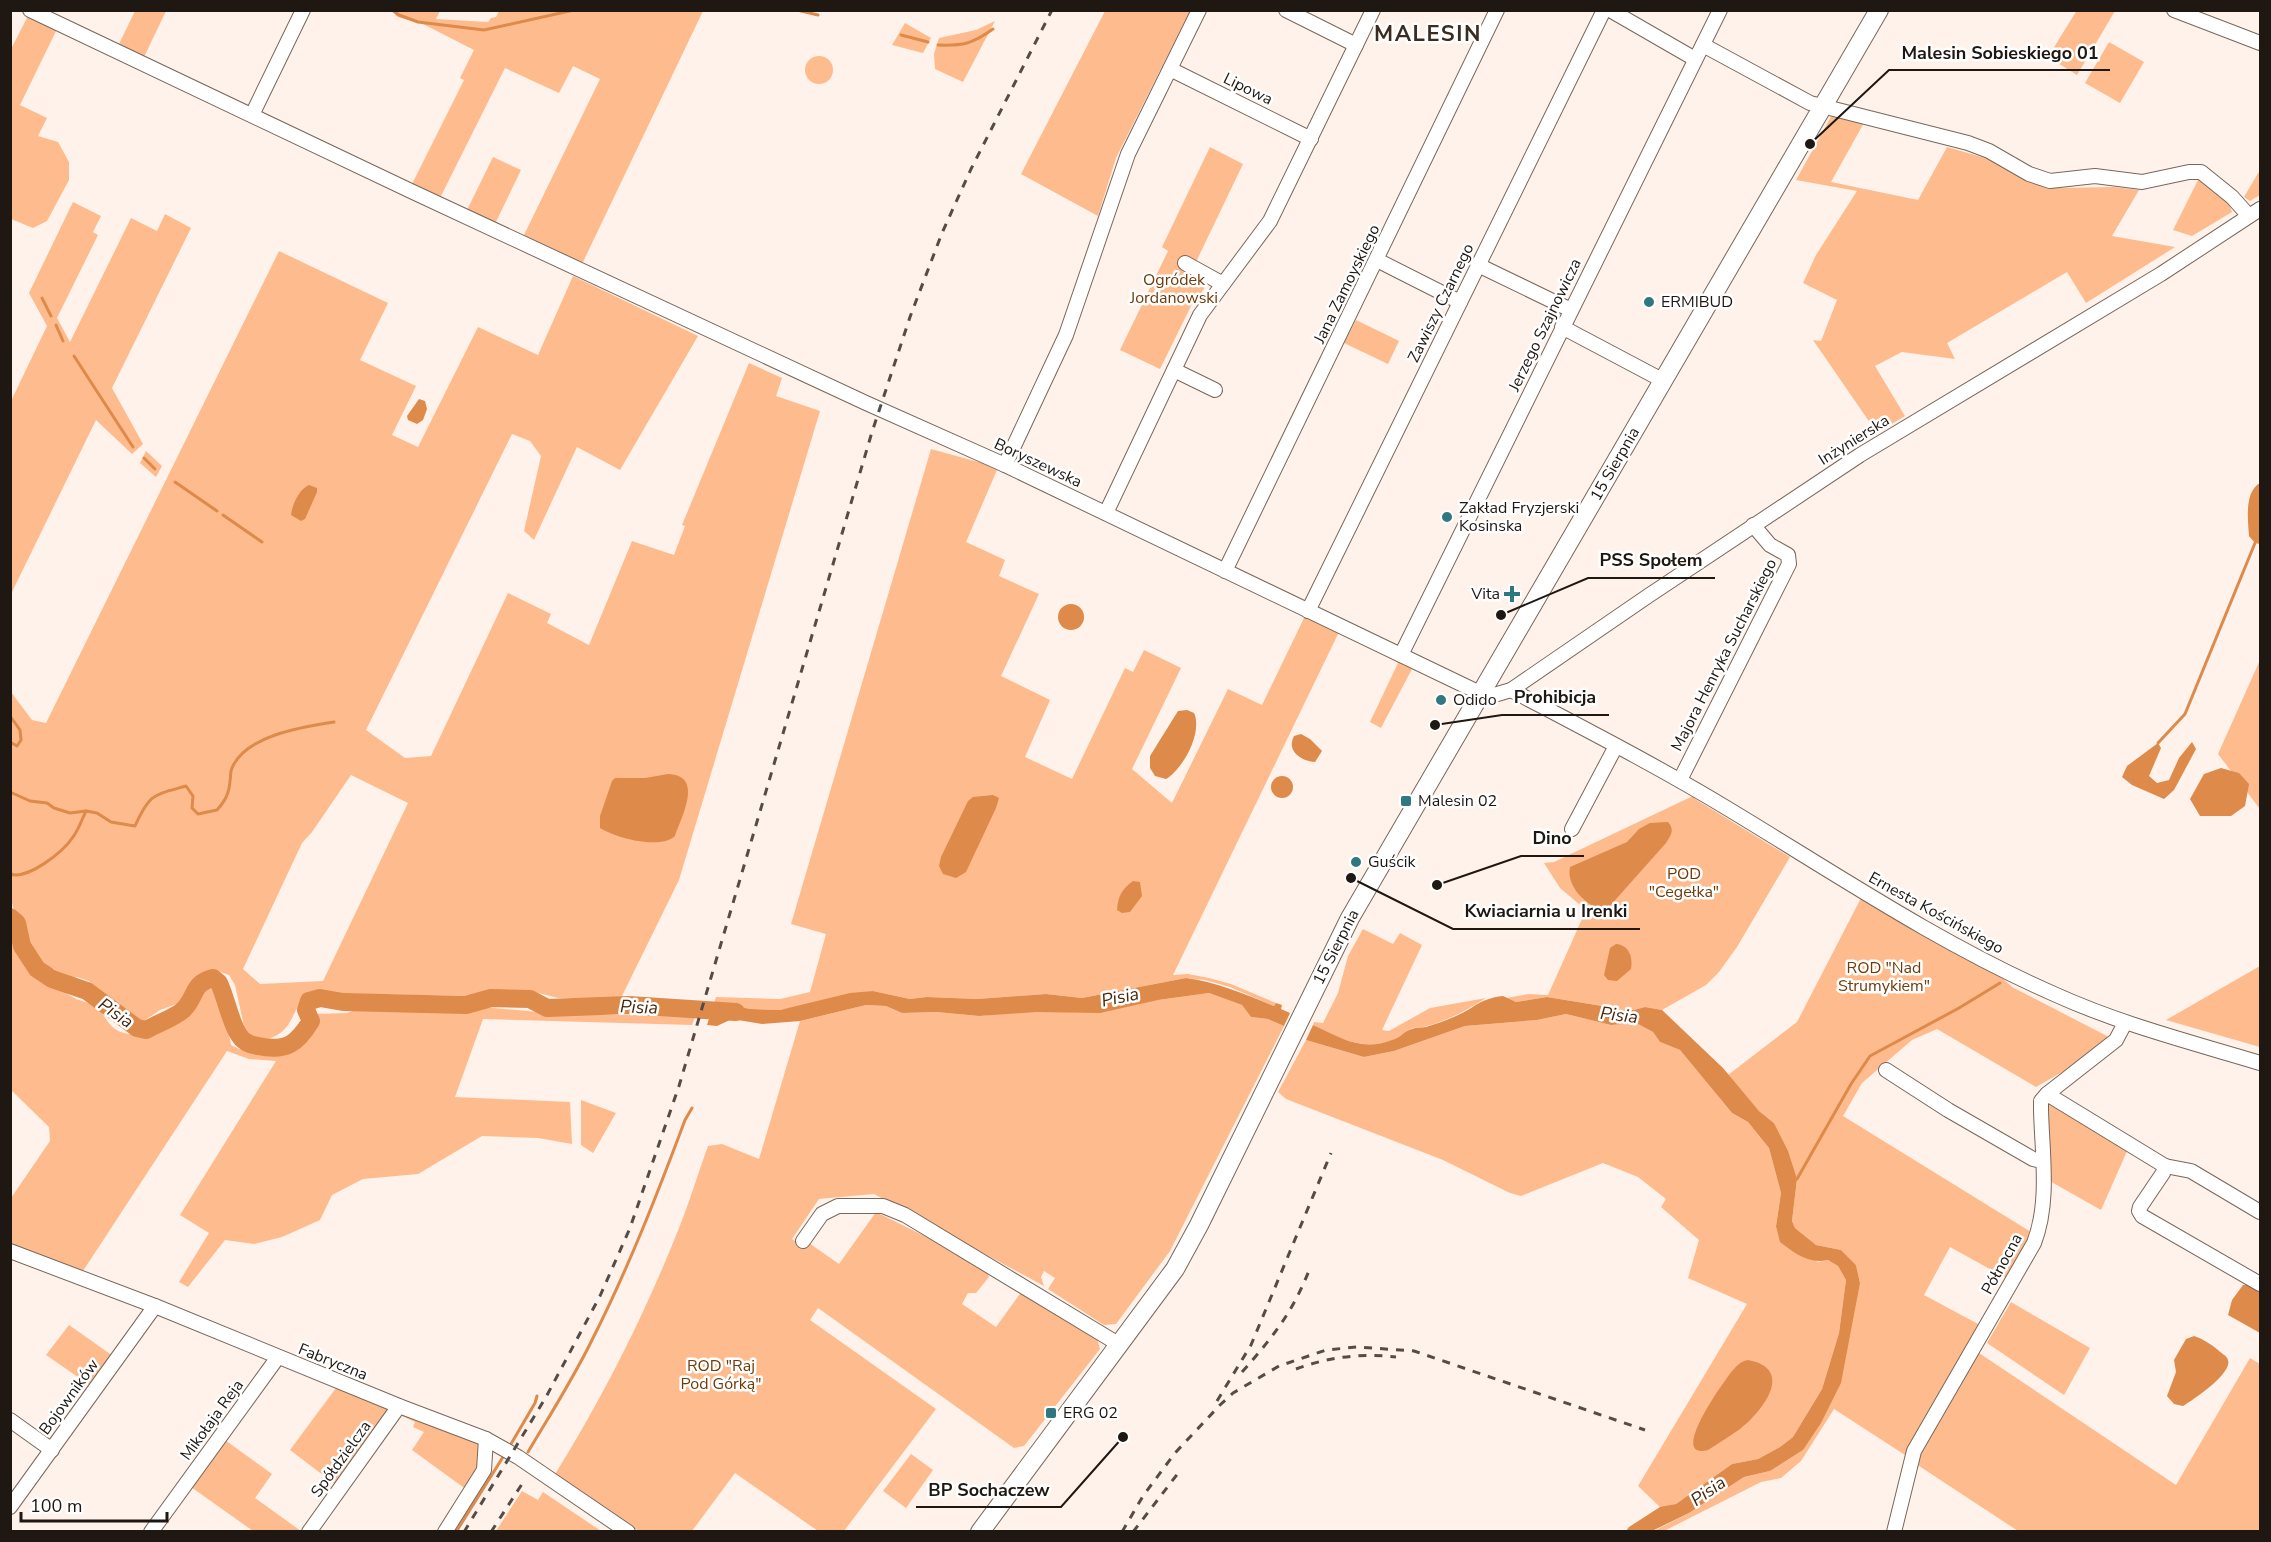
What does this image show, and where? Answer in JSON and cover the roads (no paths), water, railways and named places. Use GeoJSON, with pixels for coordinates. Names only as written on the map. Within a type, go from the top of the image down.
{"type":"FeatureCollection","features":[{"type":"Feature","properties":{"kind":"main road","name":"15 Sierpnia"},"geometry":{"type":"LineString","coordinates":[[980,1532],[1175,1269],[1354,911],[1879,10]]}},
{"type":"Feature","properties":{"kind":"street","name":"Boryszewska"},"geometry":{"type":"LineString","coordinates":[[30,10],[577,268],[1005,465],[1482,694]]}},
{"type":"Feature","properties":{"kind":"street"},"geometry":{"type":"LineString","coordinates":[[252,115],[303,10]]}},
{"type":"Feature","properties":{"kind":"street"},"geometry":{"type":"LineString","coordinates":[[1005,465],[1066,335],[1121,174],[1142,123],[1198,10]]}},
{"type":"Feature","properties":{"kind":"street"},"geometry":{"type":"LineString","coordinates":[[1286,10],[1356,45]]}},
{"type":"Feature","properties":{"kind":"street"},"geometry":{"type":"LineString","coordinates":[[1106,513],[1200,315],[1270,221],[1373,10]]}},
{"type":"Feature","properties":{"kind":"street","name":"Jana Zamoyskiego"},"geometry":{"type":"LineString","coordinates":[[1225,571],[1497,10]]}},
{"type":"Feature","properties":{"kind":"street","name":"Zawiszy Czarnego"},"geometry":{"type":"LineString","coordinates":[[1308,611],[1604,10]]}},
{"type":"Feature","properties":{"kind":"street"},"geometry":{"type":"LineString","coordinates":[[1610,10],[1695,59]]}},
{"type":"Feature","properties":{"kind":"street","name":"Jerzego Szajnowicza"},"geometry":{"type":"LineString","coordinates":[[1401,655],[1720,10]]}},
{"type":"Feature","properties":{"kind":"street"},"geometry":{"type":"LineString","coordinates":[[2174,10],[2260,43]]}},
{"type":"Feature","properties":{"kind":"street"},"geometry":{"type":"LineString","coordinates":[[1703,45],[1822,108],[1968,143],[1989,151],[2029,174],[2050,181],[2095,176],[2142,182],[2189,172],[2201,172],[2255,213]]}},
{"type":"Feature","properties":{"kind":"street","name":"Lipowa"},"geometry":{"type":"LineString","coordinates":[[1170,69],[1311,139]]}},
{"type":"Feature","properties":{"kind":"street","name":"Inżynierska"},"geometry":{"type":"LineString","coordinates":[[1482,694],[1494,695],[1511,690],[1860,455],[2161,274],[2255,213]]}},
{"type":"Feature","properties":{"kind":"street"},"geometry":{"type":"LineString","coordinates":[[1377,260],[1460,302]]}},
{"type":"Feature","properties":{"kind":"street"},"geometry":{"type":"LineString","coordinates":[[1185,263],[1223,284]]}},
{"type":"Feature","properties":{"kind":"street"},"geometry":{"type":"LineString","coordinates":[[1479,265],[1571,310]]}},
{"type":"Feature","properties":{"kind":"street"},"geometry":{"type":"LineString","coordinates":[[1562,327],[1664,381]]}},
{"type":"Feature","properties":{"kind":"street"},"geometry":{"type":"LineString","coordinates":[[1174,370],[1215,390]]}},
{"type":"Feature","properties":{"kind":"street","name":"Majora Henryka Sucharskiego"},"geometry":{"type":"LineString","coordinates":[[1680,780],[1790,560],[1788,555],[1770,545],[1753,525]]}},
{"type":"Feature","properties":{"kind":"street","name":"Ernesta Kościńskiego"},"geometry":{"type":"LineString","coordinates":[[1511,690],[1680,780],[1877,900],[1988,962],[2053,994],[2125,1023],[2260,1063]]}},
{"type":"Feature","properties":{"kind":"street"},"geometry":{"type":"LineString","coordinates":[[1572,829],[1616,746]]}},
{"type":"Feature","properties":{"kind":"street"},"geometry":{"type":"LineString","coordinates":[[2125,1023],[2116,1040],[2046,1094],[2165,1166],[2179,1167],[2191,1172],[2260,1212]]}},
{"type":"Feature","properties":{"kind":"street"},"geometry":{"type":"LineString","coordinates":[[1886,1070],[2033,1160],[2042,1161]]}},
{"type":"Feature","properties":{"kind":"street","name":"Północna"},"geometry":{"type":"LineString","coordinates":[[1894,1532],[1914,1451],[2034,1243],[2040,1227],[2042,1161],[2040,1110],[2041,1101],[2046,1094]]}},
{"type":"Feature","properties":{"kind":"street"},"geometry":{"type":"LineString","coordinates":[[2165,1166],[2163,1173],[2140,1207],[2139,1211],[2142,1216],[2260,1284]]}},
{"type":"Feature","properties":{"kind":"street"},"geometry":{"type":"LineString","coordinates":[[803,1241],[828,1209],[838,1206],[883,1206],[919,1223],[1120,1345]]}},
{"type":"Feature","properties":{"kind":"street","name":"Fabryczna"},"geometry":{"type":"LineString","coordinates":[[10,1251],[155,1306],[399,1406],[486,1439],[518,1457],[623,1530]]}},
{"type":"Feature","properties":{"kind":"street","name":"Bojowników"},"geometry":{"type":"LineString","coordinates":[[10,1507],[155,1306]]}},
{"type":"Feature","properties":{"kind":"street","name":"Mikołaja Reja"},"geometry":{"type":"LineString","coordinates":[[151,1532],[278,1357]]}},
{"type":"Feature","properties":{"kind":"street","name":"Spółdzielcza"},"geometry":{"type":"LineString","coordinates":[[309,1532],[399,1406]]}},
{"type":"Feature","properties":{"kind":"street"},"geometry":{"type":"LineString","coordinates":[[10,1420],[52,1450]]}},
{"type":"Feature","properties":{"kind":"street"},"geometry":{"type":"LineString","coordinates":[[445,1532],[484,1470],[486,1439]]}},
{"type":"Feature","properties":{"kind":"water"},"geometry":{"type":"Polygon","coordinates":[[[419,399],[425,401],[427,409],[423,420],[417,424],[408,420],[407,416],[419,399]]]}},
{"type":"Feature","properties":{"kind":"water"},"geometry":{"type":"Polygon","coordinates":[[[2260,483],[2260,544],[2255,543],[2249,536],[2248,515],[2251,493],[2260,483]]]}},
{"type":"Feature","properties":{"kind":"water"},"geometry":{"type":"Polygon","coordinates":[[[309,485],[317,488],[317,492],[305,519],[301,521],[291,515],[294,502],[309,485]]]}},
{"type":"Feature","properties":{"kind":"water"},"geometry":{"type":"Polygon","coordinates":[[[1071,604],[1080,608],[1084,617],[1080,626],[1071,630],[1062,626],[1058,617],[1062,608],[1071,604]]]}},
{"type":"Feature","properties":{"kind":"water"},"geometry":{"type":"Polygon","coordinates":[[[1187,710],[1194,713],[1196,721],[1194,740],[1190,749],[1179,767],[1166,779],[1155,776],[1150,768],[1150,756],[1178,711],[1187,710]]]}},
{"type":"Feature","properties":{"kind":"water"},"geometry":{"type":"Polygon","coordinates":[[[1301,734],[1322,751],[1315,762],[1305,760],[1293,751],[1294,736],[1301,734]]]}},
{"type":"Feature","properties":{"kind":"water"},"geometry":{"type":"Polygon","coordinates":[[[2192,742],[2196,749],[2174,790],[2164,799],[2132,785],[2122,777],[2127,766],[2158,743],[2161,748],[2149,776],[2157,783],[2169,780],[2179,758],[2192,742]]]}},
{"type":"Feature","properties":{"kind":"water"},"geometry":{"type":"Polygon","coordinates":[[[2221,768],[2239,773],[2249,784],[2245,806],[2231,816],[2200,816],[2190,799],[2204,774],[2221,768]]]}},
{"type":"Feature","properties":{"kind":"water"},"geometry":{"type":"Polygon","coordinates":[[[668,774],[679,776],[685,781],[688,789],[688,798],[675,836],[659,842],[638,841],[600,828],[600,816],[615,778],[645,778],[668,774]]]}},
{"type":"Feature","properties":{"kind":"water"},"geometry":{"type":"Polygon","coordinates":[[[1282,776],[1290,779],[1293,787],[1290,795],[1282,798],[1274,795],[1271,787],[1274,779],[1282,776]]]}},
{"type":"Feature","properties":{"kind":"water"},"geometry":{"type":"Polygon","coordinates":[[[993,795],[999,798],[996,808],[966,872],[956,878],[943,874],[939,866],[941,857],[968,801],[973,797],[993,795]]]}},
{"type":"Feature","properties":{"kind":"water"},"geometry":{"type":"Polygon","coordinates":[[[1668,822],[1672,830],[1666,843],[1609,907],[1602,911],[1578,894],[1571,881],[1570,867],[1627,842],[1639,829],[1650,823],[1668,822]]]}},
{"type":"Feature","properties":{"kind":"water"},"geometry":{"type":"Polygon","coordinates":[[[1133,881],[1140,882],[1142,896],[1130,912],[1122,913],[1117,910],[1120,897],[1123,890],[1133,881]]]}},
{"type":"Feature","properties":{"kind":"water"},"geometry":{"type":"Polygon","coordinates":[[[1616,944],[1627,949],[1631,956],[1631,969],[1617,981],[1608,980],[1604,975],[1610,948],[1616,944]]]}},
{"type":"Feature","properties":{"kind":"water"},"geometry":{"type":"Polygon","coordinates":[[[1186,978],[1220,985],[1274,1006],[1276,1003],[1282,1005],[1281,1009],[1290,1013],[1284,1026],[1268,1019],[1251,1017],[1242,1005],[1209,993],[1158,1000],[1100,1013],[1036,1012],[979,1016],[936,1012],[902,1013],[886,1006],[866,1005],[800,1021],[762,1024],[732,1019],[717,1026],[707,1025],[714,1003],[751,1009],[780,1010],[850,993],[873,991],[910,999],[927,997],[977,999],[1046,994],[1082,998],[1186,978]]]}},
{"type":"Feature","properties":{"kind":"water"},"geometry":{"type":"Polygon","coordinates":[[[1503,996],[1516,1002],[1547,997],[1614,1010],[1634,1010],[1645,1007],[1662,1010],[1723,1068],[1759,1111],[1774,1123],[1788,1151],[1797,1179],[1792,1221],[1795,1228],[1816,1245],[1841,1250],[1856,1265],[1860,1283],[1841,1383],[1821,1423],[1803,1450],[1770,1471],[1744,1477],[1689,1513],[1652,1531],[1626,1531],[1660,1507],[1676,1504],[1732,1464],[1758,1459],[1793,1437],[1822,1389],[1839,1333],[1846,1280],[1838,1266],[1828,1260],[1808,1259],[1780,1242],[1776,1226],[1781,1193],[1769,1148],[1748,1122],[1732,1113],[1680,1050],[1660,1042],[1653,1032],[1636,1023],[1611,1025],[1566,1014],[1537,1020],[1465,1026],[1394,1051],[1364,1057],[1306,1040],[1313,1025],[1352,1042],[1371,1045],[1381,1043],[1395,1039],[1414,1028],[1426,1027],[1463,1013],[1488,999],[1503,996]]]}},
{"type":"Feature","properties":{"kind":"water"},"geometry":{"type":"Polygon","coordinates":[[[2243,1285],[2248,1285],[2260,1292],[2260,1333],[2228,1315],[2232,1300],[2243,1285]]]}},
{"type":"Feature","properties":{"kind":"water"},"geometry":{"type":"Polygon","coordinates":[[[2194,1336],[2210,1344],[2225,1356],[2228,1365],[2219,1379],[2195,1398],[2183,1406],[2174,1404],[2167,1396],[2176,1372],[2174,1360],[2186,1339],[2194,1336]]]}},
{"type":"Feature","properties":{"kind":"water"},"geometry":{"type":"Polygon","coordinates":[[[1748,1360],[1762,1365],[1770,1372],[1772,1381],[1765,1402],[1749,1422],[1740,1429],[1708,1450],[1697,1450],[1693,1443],[1702,1417],[1733,1370],[1748,1360]]]}},
{"type":"Feature","properties":{"kind":"waterway"},"geometry":{"type":"LineString","coordinates":[[392,10],[418,22],[484,30],[574,10]]}},
{"type":"Feature","properties":{"kind":"waterway"},"geometry":{"type":"LineString","coordinates":[[797,10],[818,15]]}},
{"type":"Feature","properties":{"kind":"waterway"},"geometry":{"type":"LineString","coordinates":[[938,45],[967,43],[993,29]]}},
{"type":"Feature","properties":{"kind":"waterway"},"geometry":{"type":"LineString","coordinates":[[901,35],[928,42]]}},
{"type":"Feature","properties":{"kind":"waterway"},"geometry":{"type":"LineString","coordinates":[[42,298],[51,316]]}},
{"type":"Feature","properties":{"kind":"waterway"},"geometry":{"type":"LineString","coordinates":[[56,325],[63,341]]}},
{"type":"Feature","properties":{"kind":"waterway"},"geometry":{"type":"LineString","coordinates":[[74,356],[133,447]]}},
{"type":"Feature","properties":{"kind":"waterway"},"geometry":{"type":"LineString","coordinates":[[144,458],[155,469]]}},
{"type":"Feature","properties":{"kind":"waterway"},"geometry":{"type":"LineString","coordinates":[[175,482],[217,511]]}},
{"type":"Feature","properties":{"kind":"waterway"},"geometry":{"type":"LineString","coordinates":[[223,515],[262,542]]}},
{"type":"Feature","properties":{"kind":"waterway"},"geometry":{"type":"LineString","coordinates":[[2158,743],[2185,714],[2255,543]]}},
{"type":"Feature","properties":{"kind":"waterway"},"geometry":{"type":"LineString","coordinates":[[10,716],[20,730],[21,740],[17,746],[10,742]]}},
{"type":"Feature","properties":{"kind":"waterway"},"geometry":{"type":"LineString","coordinates":[[10,792],[30,801],[47,803],[70,813],[86,811],[97,813],[111,822],[135,826],[145,807],[154,797],[186,786],[193,796],[192,808],[198,814],[217,810],[228,794],[232,768],[249,748],[277,734],[334,722]]}},
{"type":"Feature","properties":{"kind":"waterway"},"geometry":{"type":"LineString","coordinates":[[10,874],[26,873],[53,857],[73,837],[86,811]]}},
{"type":"Feature","properties":{"kind":"waterway","name":"Pisia"},"geometry":{"type":"LineString","coordinates":[[10,917],[17,923],[22,946],[37,969],[52,979],[87,991],[137,1028],[146,1030],[177,1015],[188,1004],[198,987],[213,978],[219,983],[233,1024],[241,1037],[250,1044],[268,1048],[283,1047],[295,1041],[311,1021],[306,1010],[309,1001],[320,998],[343,1002],[466,1005],[491,998],[530,999],[547,1008],[629,1005],[736,1012]]}},
{"type":"Feature","properties":{"kind":"waterway"},"geometry":{"type":"LineString","coordinates":[[1795,1179],[1870,1056],[2000,983]]}},
{"type":"Feature","properties":{"kind":"waterway"},"geometry":{"type":"LineString","coordinates":[[528,1452],[577,1369],[618,1286],[642,1232],[685,1120],[692,1108]]}},
{"type":"Feature","properties":{"kind":"waterway"},"geometry":{"type":"LineString","coordinates":[[511,1444],[537,1396]]}},
{"type":"Feature","properties":{"kind":"waterway"},"geometry":{"type":"LineString","coordinates":[[456,1532],[503,1457]]}},
{"type":"Feature","properties":{"kind":"railway"},"geometry":{"type":"LineString","coordinates":[[464,1532],[546,1397],[600,1296],[630,1228],[679,1086],[872,432],[910,317],[942,233],[971,169],[1052,10]]}},
{"type":"Feature","properties":{"kind":"railway"},"geometry":{"type":"LineString","coordinates":[[1217,1401],[1251,1345],[1331,1153]]}},
{"type":"Feature","properties":{"kind":"railway"},"geometry":{"type":"LineString","coordinates":[[1242,1372],[1281,1323],[1297,1298],[1310,1268]]}},
{"type":"Feature","properties":{"kind":"railway"},"geometry":{"type":"LineString","coordinates":[[1122,1532],[1143,1496],[1175,1453],[1233,1393],[1279,1366],[1326,1350],[1357,1347],[1414,1351],[1645,1430]]}},
{"type":"Feature","properties":{"kind":"railway"},"geometry":{"type":"LineString","coordinates":[[1296,1369],[1345,1357],[1396,1357]]}},
{"type":"Feature","properties":{"kind":"railway"},"geometry":{"type":"LineString","coordinates":[[1133,1532],[1179,1472]]}},
{"type":"Feature","properties":{"kind":"railway"},"geometry":{"type":"LineString","coordinates":[[491,1532],[522,1484]]}},
{"type":"Feature","properties":{"kind":"place","name":"Malesin Sobieskiego 01"},"geometry":{"type":"Point","coordinates":[1810,144]}},
{"type":"Feature","properties":{"kind":"place","name":"ERMIBUD"},"geometry":{"type":"Point","coordinates":[1649,302]}},
{"type":"Feature","properties":{"kind":"place","name":"Zakład Fryzjerski Kosinska"},"geometry":{"type":"Point","coordinates":[1447,517]}},
{"type":"Feature","properties":{"kind":"place","name":"Vita"},"geometry":{"type":"Point","coordinates":[1512,594]}},
{"type":"Feature","properties":{"kind":"place","name":"PSS Społem"},"geometry":{"type":"Point","coordinates":[1501,615]}},
{"type":"Feature","properties":{"kind":"place","name":"Odido"},"geometry":{"type":"Point","coordinates":[1441,700]}},
{"type":"Feature","properties":{"kind":"place","name":"Prohibicja"},"geometry":{"type":"Point","coordinates":[1435,725]}},
{"type":"Feature","properties":{"kind":"place","name":"Malesin 02"},"geometry":{"type":"Point","coordinates":[1406,801]}},
{"type":"Feature","properties":{"kind":"place","name":"Guścik"},"geometry":{"type":"Point","coordinates":[1356,862]}},
{"type":"Feature","properties":{"kind":"place","name":"Kwiaciarnia u Irenki"},"geometry":{"type":"Point","coordinates":[1351,878]}},
{"type":"Feature","properties":{"kind":"place","name":"Dino"},"geometry":{"type":"Point","coordinates":[1437,885]}},
{"type":"Feature","properties":{"kind":"place","name":"ERG 02"},"geometry":{"type":"Point","coordinates":[1051,1413]}},
{"type":"Feature","properties":{"kind":"place","name":"BP Sochaczew"},"geometry":{"type":"Point","coordinates":[1123,1437]}},
{"type":"Feature","properties":{"kind":"district","name":"MALESIN"},"geometry":{"type":"Point","coordinates":[1428,34]}},
{"type":"Feature","properties":{"kind":"park label","name":"Ogródek Jordanowski"},"geometry":{"type":"Point","coordinates":[1174,289]}},
{"type":"Feature","properties":{"kind":"park label","name":"POD \"Cegełka\""},"geometry":{"type":"Point","coordinates":[1684,883]}},
{"type":"Feature","properties":{"kind":"park label","name":"ROD \"Nad Strumykiem\""},"geometry":{"type":"Point","coordinates":[1884,977]}},
{"type":"Feature","properties":{"kind":"park label","name":"ROD \"Raj Pod Górką\""},"geometry":{"type":"Point","coordinates":[721,1375]}}]}
